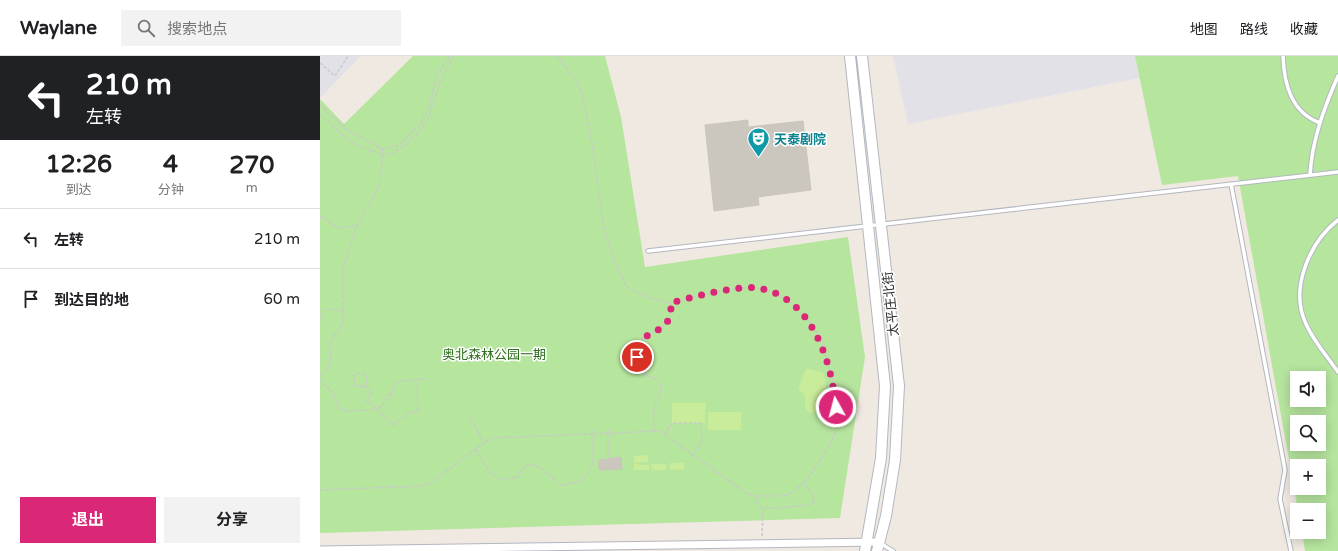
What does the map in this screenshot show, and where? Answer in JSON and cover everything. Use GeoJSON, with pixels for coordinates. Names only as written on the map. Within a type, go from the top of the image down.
{"type":"FeatureCollection","features":[{"type":"Feature","properties":{"kind":"main road","name":"太平庄北街"},"geometry":{"type":"LineString","coordinates":[[850,56],[886,386],[881,458],[866,547]]}},
{"type":"Feature","properties":{"kind":"main road","name":"太平庄北街"},"geometry":{"type":"LineString","coordinates":[[862,56],[899,386],[895,460],[886,516],[878,546]]}},
{"type":"Feature","properties":{"kind":"street"},"geometry":{"type":"LineString","coordinates":[[320,550],[762,544],[866,547],[878,546]]}},
{"type":"Feature","properties":{"kind":"lane"},"geometry":{"type":"LineString","coordinates":[[1283,56],[1286,82],[1293,102],[1308,117],[1320,123]]}},
{"type":"Feature","properties":{"kind":"lane"},"geometry":{"type":"LineString","coordinates":[[1310,175],[1313,149],[1320,123],[1338,76]]}},
{"type":"Feature","properties":{"kind":"lane"},"geometry":{"type":"LineString","coordinates":[[648,251],[1338,172]]}},
{"type":"Feature","properties":{"kind":"lane"},"geometry":{"type":"LineString","coordinates":[[1231,184],[1285,470],[1280,499],[1291,551]]}},
{"type":"Feature","properties":{"kind":"lane"},"geometry":{"type":"LineString","coordinates":[[1338,220],[1328,228],[1317,242],[1304,270],[1300,290],[1305,322],[1319,348],[1338,372]]}},
{"type":"Feature","properties":{"kind":"lane"},"geometry":{"type":"LineString","coordinates":[[878,546],[893,551]]}},
{"type":"Feature","properties":{"kind":"path"},"geometry":{"type":"LineString","coordinates":[[320,63],[335,76],[348,56]]}},
{"type":"Feature","properties":{"kind":"path"},"geometry":{"type":"LineString","coordinates":[[320,105],[346,129],[382,149],[399,145],[421,123],[429,106],[436,78],[449,56]]}},
{"type":"Feature","properties":{"kind":"path"},"geometry":{"type":"LineString","coordinates":[[320,114],[357,145],[383,155],[393,153],[403,147],[421,130],[429,116],[440,82],[454,56]]}},
{"type":"Feature","properties":{"kind":"path"},"geometry":{"type":"LineString","coordinates":[[320,490],[419,486],[431,482],[491,438],[660,431],[693,454],[734,486],[746,493],[756,496],[785,495],[792,492],[803,482],[823,456],[834,435],[836,407],[834,390],[817,334],[804,316],[784,298],[757,288],[737,289],[671,303],[636,294],[626,287],[614,261],[604,230],[592,145],[578,84],[557,56]]}},
{"type":"Feature","properties":{"kind":"path"},"geometry":{"type":"LineString","coordinates":[[320,375],[331,365],[330,342],[343,324],[343,268],[357,226],[378,189],[383,155],[382,149]]}},
{"type":"Feature","properties":{"kind":"path"},"geometry":{"type":"LineString","coordinates":[[320,218],[323,218],[338,228],[357,226]]}},
{"type":"Feature","properties":{"kind":"path"},"geometry":{"type":"LineString","coordinates":[[654,431],[653,418],[655,406],[662,391],[660,384],[654,377],[645,375],[638,365],[636,349],[643,337],[662,327],[669,320],[671,303]]}},
{"type":"Feature","properties":{"kind":"path"},"geometry":{"type":"LineString","coordinates":[[320,318],[325,310],[343,310]]}},
{"type":"Feature","properties":{"kind":"path"},"geometry":{"type":"LineString","coordinates":[[358,373],[365,374],[367,381],[365,385],[362,388],[354,385],[354,376],[358,373]]}},
{"type":"Feature","properties":{"kind":"path"},"geometry":{"type":"LineString","coordinates":[[320,380],[333,393],[340,408],[345,411],[371,410],[381,407],[399,381],[417,381],[427,379]]}},
{"type":"Feature","properties":{"kind":"path"},"geometry":{"type":"LineString","coordinates":[[365,385],[372,392],[366,400],[394,425],[407,413],[418,412],[417,381]]}},
{"type":"Feature","properties":{"kind":"path"},"geometry":{"type":"LineString","coordinates":[[390,393],[395,396]]}},
{"type":"Feature","properties":{"kind":"path"},"geometry":{"type":"LineString","coordinates":[[470,415],[484,443]]}},
{"type":"Feature","properties":{"kind":"path"},"geometry":{"type":"LineString","coordinates":[[665,434],[672,423],[701,423],[702,443],[693,454]]}},
{"type":"Feature","properties":{"kind":"path"},"geometry":{"type":"LineString","coordinates":[[608,429],[608,457]]}},
{"type":"Feature","properties":{"kind":"path"},"geometry":{"type":"LineString","coordinates":[[476,450],[494,477],[511,479],[519,476],[522,469],[527,466],[534,465],[546,471],[559,485],[573,484],[580,482],[591,466],[593,458],[593,430]]}},
{"type":"Feature","properties":{"kind":"path"},"geometry":{"type":"LineString","coordinates":[[762,509],[808,505],[814,502],[813,494],[803,482]]}},
{"type":"Feature","properties":{"kind":"path"},"geometry":{"type":"LineString","coordinates":[[756,496],[757,503],[762,509],[762,544]]}},
{"type":"Feature","properties":{"kind":"shaded area"},"geometry":{"type":"Polygon","coordinates":[[[320,56],[361,56],[320,98],[320,56]]]}},
{"type":"Feature","properties":{"kind":"shaded area"},"geometry":{"type":"Polygon","coordinates":[[[893,56],[1135,56],[1139,78],[908,124],[893,56]]]}},
{"type":"Feature","properties":{"kind":"green space","name":"奥北森林公园一期"},"geometry":{"type":"Polygon","coordinates":[[[413,56],[605,56],[621,117],[645,267],[848,237],[865,357],[840,518],[320,533],[320,99],[344,124],[413,56]]]}},
{"type":"Feature","properties":{"kind":"green space"},"geometry":{"type":"Polygon","coordinates":[[[1135,56],[1338,56],[1338,551],[1305,551],[1303,539],[1326,539],[1326,503],[1297,503],[1295,495],[1326,495],[1326,459],[1290,459],[1290,465],[1238,176],[1162,185],[1135,56]]]}},
{"type":"Feature","properties":{"kind":"green space"},"geometry":{"type":"Polygon","coordinates":[[[806,369],[822,372],[824,375],[827,395],[832,406],[811,414],[805,408],[805,396],[799,389],[806,369]]]}},
{"type":"Feature","properties":{"kind":"green space"},"geometry":{"type":"Polygon","coordinates":[[[672,403],[706,403],[705,423],[672,423],[672,403]]]}},
{"type":"Feature","properties":{"kind":"green space"},"geometry":{"type":"Polygon","coordinates":[[[708,412],[741,412],[741,430],[708,430],[708,412]]]}},
{"type":"Feature","properties":{"kind":"green space"},"geometry":{"type":"Polygon","coordinates":[[[648,455],[648,462],[634,463],[634,456],[648,455]]]}},
{"type":"Feature","properties":{"kind":"green space"},"geometry":{"type":"Polygon","coordinates":[[[670,463],[684,463],[684,469],[670,470],[670,463]]]}},
{"type":"Feature","properties":{"kind":"green space"},"geometry":{"type":"Polygon","coordinates":[[[634,464],[649,465],[649,470],[634,470],[634,464]]]}},
{"type":"Feature","properties":{"kind":"green space"},"geometry":{"type":"Polygon","coordinates":[[[651,464],[666,464],[666,470],[652,470],[651,464]]]}},
{"type":"Feature","properties":{"kind":"building","name":"天泰剧院"},"geometry":{"type":"Polygon","coordinates":[[[748,120],[748,127],[803,121],[811,190],[758,197],[759,205],[714,211],[705,125],[748,120]]]}},
{"type":"Feature","properties":{"kind":"building"},"geometry":{"type":"Polygon","coordinates":[[[621,457],[622,469],[599,470],[599,460],[621,457]]]}},
{"type":"Feature","properties":{"kind":"place","name":"天泰剧院"},"geometry":{"type":"Point","coordinates":[758,158]}},
{"type":"Feature","properties":{"kind":"route"},"geometry":{"type":"LineString","coordinates":[[637,357],[636,349],[643,337],[662,327],[669,320],[671,303],[737,289],[757,288],[772,292],[784,298],[804,316],[817,334],[834,390],[836,407]]}}]}
